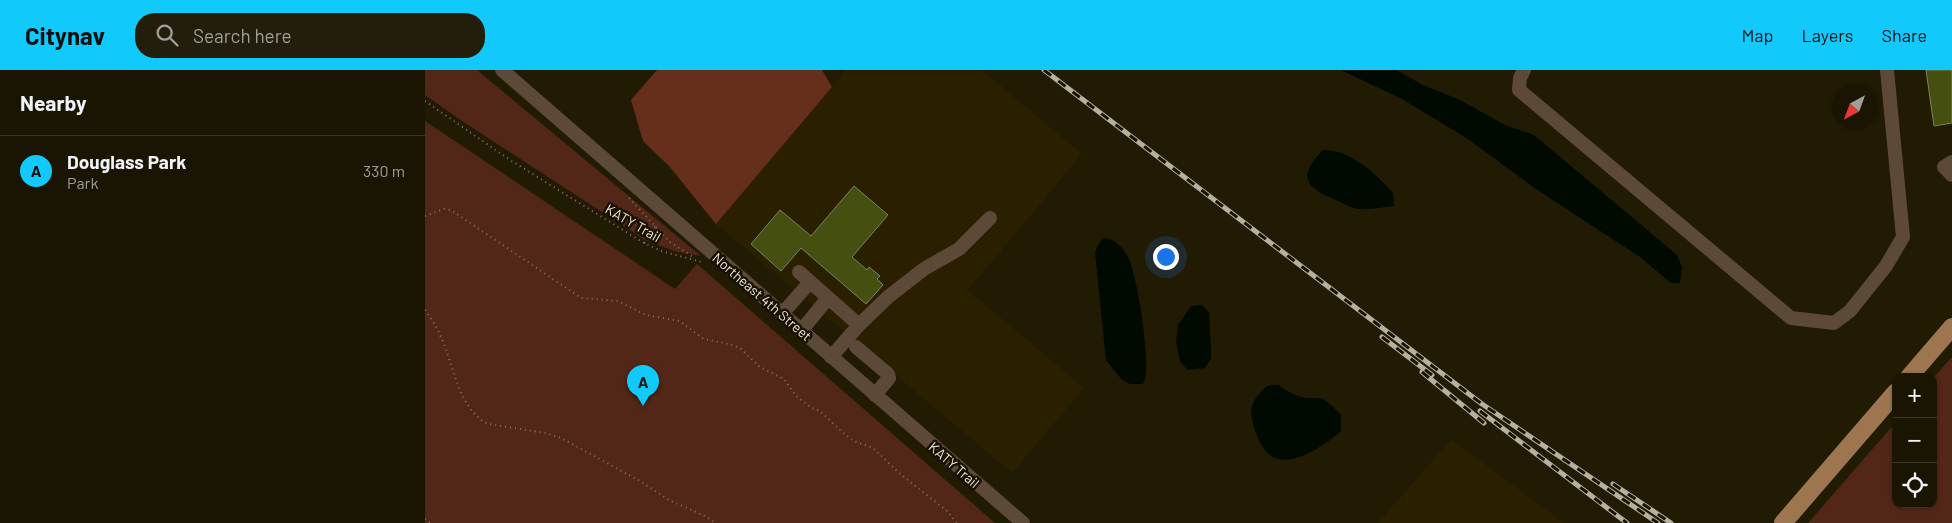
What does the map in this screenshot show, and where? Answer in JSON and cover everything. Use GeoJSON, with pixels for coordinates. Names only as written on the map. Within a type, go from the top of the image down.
{"type":"FeatureCollection","features":[{"type":"Feature","properties":{"kind":"main road"},"geometry":{"type":"LineString","coordinates":[[1912,373],[1952,327]]}},
{"type":"Feature","properties":{"kind":"main road"},"geometry":{"type":"LineString","coordinates":[[1783,523],[1892,397]]}},
{"type":"Feature","properties":{"kind":"street","name":"Northeast 4th Street"},"geometry":{"type":"LineString","coordinates":[[502,70],[1023,523]]}},
{"type":"Feature","properties":{"kind":"street"},"geometry":{"type":"LineString","coordinates":[[1524,70],[1520,78],[1519,90],[1791,318],[1834,323],[1850,311],[1886,266],[1903,237],[1887,70]]}},
{"type":"Feature","properties":{"kind":"street"},"geometry":{"type":"LineString","coordinates":[[1952,162],[1944,167],[1952,175]]}},
{"type":"Feature","properties":{"kind":"street"},"geometry":{"type":"LineString","coordinates":[[831,357],[859,325],[888,297],[924,269],[959,249],[990,218]]}},
{"type":"Feature","properties":{"kind":"street"},"geometry":{"type":"LineString","coordinates":[[799,272],[859,325]]}},
{"type":"Feature","properties":{"kind":"street"},"geometry":{"type":"LineString","coordinates":[[782,314],[810,282]]}},
{"type":"Feature","properties":{"kind":"street"},"geometry":{"type":"LineString","coordinates":[[801,331],[828,298]]}},
{"type":"Feature","properties":{"kind":"street"},"geometry":{"type":"LineString","coordinates":[[857,346],[888,374],[887,382],[875,395]]}},
{"type":"Feature","properties":{"kind":"path","name":"KATY Trail"},"geometry":{"type":"LineString","coordinates":[[425,101],[510,160],[644,243],[673,255],[695,258],[708,265]]}},
{"type":"Feature","properties":{"kind":"path"},"geometry":{"type":"LineString","coordinates":[[425,216],[444,209],[451,210],[581,298],[618,301],[646,315],[679,322],[704,339],[733,345],[741,349],[760,367],[784,379],[796,396],[812,408],[820,411],[842,432],[855,441],[873,448],[899,473],[947,511],[957,523]]}},
{"type":"Feature","properties":{"kind":"path"},"geometry":{"type":"LineString","coordinates":[[644,243],[650,240],[655,233],[655,226]]}},
{"type":"Feature","properties":{"kind":"path"},"geometry":{"type":"LineString","coordinates":[[425,310],[442,338],[467,403],[480,420],[488,424],[546,433],[561,438],[640,481],[669,500],[703,515],[715,523]]}},
{"type":"Feature","properties":{"kind":"path"},"geometry":{"type":"LineString","coordinates":[[425,519],[430,523]]}},
{"type":"Feature","properties":{"kind":"shaded area"},"geometry":{"type":"Polygon","coordinates":[[[425,70],[477,70],[701,256],[674,251],[645,240],[462,121],[425,95],[425,70]]]}},
{"type":"Feature","properties":{"kind":"shaded area"},"geometry":{"type":"Polygon","coordinates":[[[657,70],[822,70],[832,87],[716,224],[669,166],[643,141],[631,100],[657,70]]]}},
{"type":"Feature","properties":{"kind":"shaded area"},"geometry":{"type":"Polygon","coordinates":[[[846,70],[982,70],[1082,154],[968,290],[1084,388],[1012,473],[716,224],[846,70]]]}},
{"type":"Feature","properties":{"kind":"shaded area"},"geometry":{"type":"Polygon","coordinates":[[[1341,70],[1396,70],[1423,85],[1460,100],[1505,125],[1534,135],[1677,255],[1682,267],[1680,283],[1671,283],[1640,257],[1536,189],[1468,139],[1402,99],[1341,70]]]}},
{"type":"Feature","properties":{"kind":"shaded area"},"geometry":{"type":"Polygon","coordinates":[[[425,121],[675,289],[697,264],[995,523],[425,523],[425,121]]]}},
{"type":"Feature","properties":{"kind":"shaded area"},"geometry":{"type":"Polygon","coordinates":[[[1323,150],[1342,153],[1371,171],[1393,193],[1394,206],[1358,209],[1317,191],[1311,186],[1308,174],[1315,159],[1323,150]]]}},
{"type":"Feature","properties":{"kind":"shaded area"},"geometry":{"type":"Polygon","coordinates":[[[1103,238],[1115,242],[1122,248],[1129,259],[1132,269],[1140,303],[1145,343],[1146,375],[1143,384],[1130,384],[1122,380],[1106,360],[1095,252],[1103,238]]]}},
{"type":"Feature","properties":{"kind":"shaded area"},"geometry":{"type":"Polygon","coordinates":[[[1202,305],[1209,312],[1211,358],[1205,368],[1187,370],[1180,361],[1176,342],[1178,325],[1191,306],[1202,305]]]}},
{"type":"Feature","properties":{"kind":"shaded area"},"geometry":{"type":"Polygon","coordinates":[[[1952,357],[1952,523],[1808,523],[1892,427],[1892,508],[1937,508],[1937,374],[1952,357]]]}},
{"type":"Feature","properties":{"kind":"shaded area"},"geometry":{"type":"Polygon","coordinates":[[[1279,385],[1300,397],[1321,398],[1326,401],[1341,415],[1341,431],[1319,447],[1301,456],[1283,460],[1270,455],[1265,451],[1258,438],[1251,410],[1256,398],[1267,386],[1279,385]]]}},
{"type":"Feature","properties":{"kind":"shaded area"},"geometry":{"type":"Polygon","coordinates":[[[1451,439],[1564,523],[1378,523],[1451,439]]]}},
{"type":"Feature","properties":{"kind":"building"},"geometry":{"type":"Polygon","coordinates":[[[1926,70],[1952,70],[1952,123],[1934,126],[1926,70]]]}},
{"type":"Feature","properties":{"kind":"building"},"geometry":{"type":"Polygon","coordinates":[[[854,186],[888,215],[852,257],[867,270],[869,267],[880,276],[877,279],[883,285],[866,304],[801,248],[781,271],[751,244],[780,210],[811,236],[854,186]]]}},
{"type":"Feature","properties":{"kind":"railway"},"geometry":{"type":"LineString","coordinates":[[1044,70],[1482,404],[1658,523]]}},
{"type":"Feature","properties":{"kind":"railway"},"geometry":{"type":"LineString","coordinates":[[1382,337],[1432,375]]}},
{"type":"Feature","properties":{"kind":"railway"},"geometry":{"type":"LineString","coordinates":[[1422,372],[1484,423]]}},
{"type":"Feature","properties":{"kind":"railway"},"geometry":{"type":"LineString","coordinates":[[1480,411],[1627,523]]}},
{"type":"Feature","properties":{"kind":"railway"},"geometry":{"type":"LineString","coordinates":[[1613,484],[1671,523]]}},
{"type":"Feature","properties":{"kind":"place","name":"Douglass Park"},"geometry":{"type":"Point","coordinates":[643,406]}}]}
